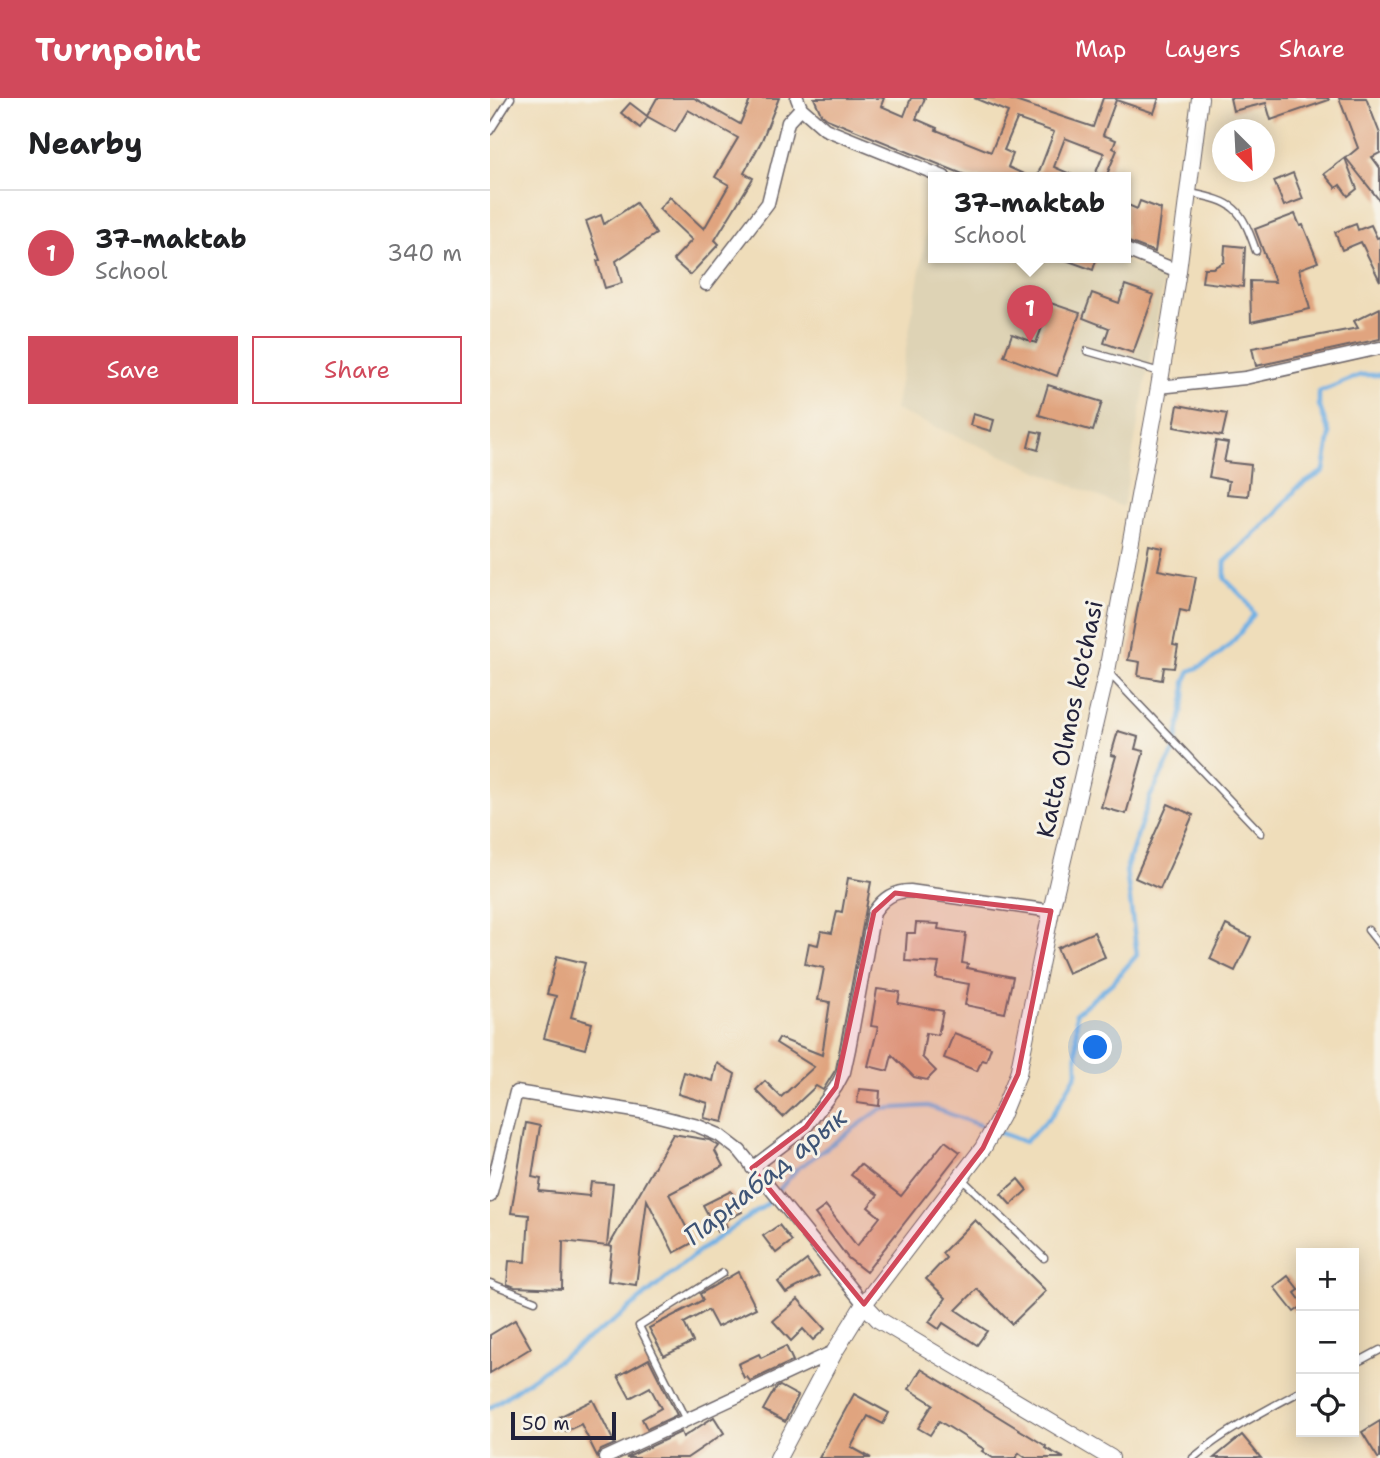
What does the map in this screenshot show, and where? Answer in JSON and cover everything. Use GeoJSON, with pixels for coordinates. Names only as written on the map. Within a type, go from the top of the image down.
{"type":"FeatureCollection","features":[{"type":"Feature","properties":{"kind":"street","name":"Katta Olmos ko'chasi"},"geometry":{"type":"LineString","coordinates":[[778,1458],[835,1350],[864,1304],[983,1148],[1001,1116],[1018,1074],[1051,911],[1107,671],[1178,271],[1200,98]]}},
{"type":"Feature","properties":{"kind":"street"},"geometry":{"type":"LineString","coordinates":[[706,284],[768,203],[788,122],[799,103],[825,129],[932,172]]}},
{"type":"Feature","properties":{"kind":"street"},"geometry":{"type":"LineString","coordinates":[[1131,252],[1178,271]]}},
{"type":"Feature","properties":{"kind":"street"},"geometry":{"type":"LineString","coordinates":[[1160,379],[1245,378],[1380,348]]}},
{"type":"Feature","properties":{"kind":"street"},"geometry":{"type":"LineString","coordinates":[[752,1168],[806,1127],[844,1072],[874,912],[886,898],[910,891],[1051,911]]}},
{"type":"Feature","properties":{"kind":"street"},"geometry":{"type":"LineString","coordinates":[[490,1196],[516,1091],[647,1113],[698,1126],[719,1135],[740,1151],[879,1320],[1111,1458]]}},
{"type":"Feature","properties":{"kind":"street"},"geometry":{"type":"LineString","coordinates":[[606,1458],[835,1350]]}},
{"type":"Feature","properties":{"kind":"lane"},"geometry":{"type":"LineString","coordinates":[[490,131],[511,98]]}},
{"type":"Feature","properties":{"kind":"lane"},"geometry":{"type":"LineString","coordinates":[[1188,193],[1221,199],[1239,212],[1247,225],[1256,251]]}},
{"type":"Feature","properties":{"kind":"lane"},"geometry":{"type":"LineString","coordinates":[[1087,351],[1160,379]]}},
{"type":"Feature","properties":{"kind":"lane"},"geometry":{"type":"LineString","coordinates":[[1107,671],[1261,834]]}},
{"type":"Feature","properties":{"kind":"lane"},"geometry":{"type":"LineString","coordinates":[[1368,930],[1380,945]]}},
{"type":"Feature","properties":{"kind":"lane"},"geometry":{"type":"LineString","coordinates":[[961,1177],[1044,1258]]}},
{"type":"Feature","properties":{"kind":"lane"},"geometry":{"type":"LineString","coordinates":[[686,1420],[639,1326],[723,1273]]}},
{"type":"Feature","properties":{"kind":"lane"},"geometry":{"type":"LineString","coordinates":[[490,1283],[535,1300]]}},
{"type":"Feature","properties":{"kind":"lane"},"geometry":{"type":"LineString","coordinates":[[1359,1361],[1380,1350]]}},
{"type":"Feature","properties":{"kind":"lane"},"geometry":{"type":"LineString","coordinates":[[1193,1458],[1260,1413],[1296,1394]]}},
{"type":"Feature","properties":{"kind":"highlighted area"},"geometry":{"type":"Polygon","coordinates":[[[895,893],[1051,911],[1018,1074],[983,1148],[864,1304],[752,1168],[806,1127],[836,1087],[874,912],[895,893]]]}},
{"type":"Feature","properties":{"kind":"shaded area"},"geometry":{"type":"Polygon","coordinates":[[[928,225],[928,263],[1130,263],[1165,275],[1123,507],[895,410],[928,225]]]}},
{"type":"Feature","properties":{"kind":"building"},"geometry":{"type":"Polygon","coordinates":[[[657,98],[694,98],[740,124],[751,98],[779,98],[762,140],[744,173],[753,178],[715,240],[719,244],[690,275],[673,260],[692,240],[659,209],[670,197],[704,229],[729,185],[715,177],[738,138],[688,110],[675,132],[648,117],[640,128],[621,113],[630,103],[647,116],[657,98]]]}},
{"type":"Feature","properties":{"kind":"building"},"geometry":{"type":"Polygon","coordinates":[[[814,98],[884,98],[881,106],[904,116],[911,98],[925,98],[916,119],[991,152],[1008,112],[974,98],[1006,98],[1093,127],[1103,98],[1159,98],[1154,113],[1116,100],[1103,135],[1116,140],[1113,148],[1117,150],[1108,172],[1096,172],[1104,153],[1065,138],[1054,167],[1066,172],[1039,172],[1054,132],[1017,119],[1004,150],[1013,154],[1008,167],[1019,172],[958,172],[827,119],[821,114],[814,98]]]}},
{"type":"Feature","properties":{"kind":"building"},"geometry":{"type":"Polygon","coordinates":[[[1230,98],[1329,100],[1274,119],[1271,119],[1266,103],[1233,111],[1230,98]]]}},
{"type":"Feature","properties":{"kind":"building"},"geometry":{"type":"Polygon","coordinates":[[[1339,98],[1366,98],[1380,134],[1380,153],[1372,157],[1380,168],[1380,201],[1346,158],[1358,148],[1339,98]]]}},
{"type":"Feature","properties":{"kind":"building"},"geometry":{"type":"Polygon","coordinates":[[[1345,158],[1357,189],[1348,196],[1340,185],[1336,188],[1324,174],[1345,158]]]}},
{"type":"Feature","properties":{"kind":"building"},"geometry":{"type":"Polygon","coordinates":[[[1293,173],[1303,199],[1284,206],[1275,181],[1293,173]]]}},
{"type":"Feature","properties":{"kind":"building"},"geometry":{"type":"Polygon","coordinates":[[[1140,201],[1161,209],[1155,252],[1131,243],[1131,206],[1137,209],[1140,201]]]}},
{"type":"Feature","properties":{"kind":"building"},"geometry":{"type":"Polygon","coordinates":[[[636,203],[656,234],[616,261],[622,283],[605,288],[597,261],[600,260],[586,221],[601,215],[604,224],[636,203]]]}},
{"type":"Feature","properties":{"kind":"building"},"geometry":{"type":"Polygon","coordinates":[[[1295,214],[1300,226],[1303,225],[1318,262],[1299,269],[1310,309],[1251,322],[1250,281],[1275,282],[1255,229],[1295,214]]]}},
{"type":"Feature","properties":{"kind":"building"},"geometry":{"type":"Polygon","coordinates":[[[1356,224],[1358,230],[1371,225],[1377,238],[1380,237],[1380,281],[1361,242],[1342,250],[1335,232],[1356,224]]]}},
{"type":"Feature","properties":{"kind":"building"},"geometry":{"type":"Polygon","coordinates":[[[1225,245],[1245,247],[1243,287],[1202,282],[1204,268],[1213,268],[1224,262],[1225,245]]]}},
{"type":"Feature","properties":{"kind":"building"},"geometry":{"type":"Polygon","coordinates":[[[1074,263],[1095,263],[1093,270],[1074,263]]]}},
{"type":"Feature","properties":{"kind":"building"},"geometry":{"type":"Polygon","coordinates":[[[1125,285],[1154,295],[1133,353],[1104,343],[1109,328],[1083,318],[1092,293],[1119,303],[1125,285]]]}},
{"type":"Feature","properties":{"kind":"building"},"geometry":{"type":"Polygon","coordinates":[[[1027,295],[1080,313],[1057,376],[1004,356],[1012,334],[1036,343],[1044,322],[1020,313],[1027,295]]]}},
{"type":"Feature","properties":{"kind":"building"},"geometry":{"type":"Polygon","coordinates":[[[1380,308],[1380,339],[1256,366],[1252,348],[1358,328],[1354,321],[1380,308]]]}},
{"type":"Feature","properties":{"kind":"building"},"geometry":{"type":"Polygon","coordinates":[[[1048,385],[1102,402],[1093,431],[1039,415],[1048,385]]]}},
{"type":"Feature","properties":{"kind":"building"},"geometry":{"type":"Polygon","coordinates":[[[1178,405],[1227,414],[1222,436],[1174,427],[1178,405]]]}},
{"type":"Feature","properties":{"kind":"building"},"geometry":{"type":"Polygon","coordinates":[[[973,414],[994,420],[991,431],[970,425],[973,414]]]}},
{"type":"Feature","properties":{"kind":"building"},"geometry":{"type":"Polygon","coordinates":[[[1032,431],[1042,433],[1038,450],[1028,447],[1032,431]]]}},
{"type":"Feature","properties":{"kind":"building"},"geometry":{"type":"Polygon","coordinates":[[[1216,441],[1228,443],[1224,462],[1251,465],[1248,496],[1227,494],[1229,481],[1209,477],[1216,441]]]}},
{"type":"Feature","properties":{"kind":"building"},"geometry":{"type":"Polygon","coordinates":[[[1149,545],[1163,548],[1158,570],[1196,577],[1189,612],[1180,610],[1173,645],[1178,646],[1174,668],[1164,667],[1162,680],[1138,676],[1140,662],[1128,660],[1149,545]]]}},
{"type":"Feature","properties":{"kind":"building"},"geometry":{"type":"Polygon","coordinates":[[[1118,731],[1138,737],[1135,749],[1144,751],[1126,814],[1101,807],[1116,756],[1111,755],[1118,731]]]}},
{"type":"Feature","properties":{"kind":"building"},"geometry":{"type":"Polygon","coordinates":[[[1168,804],[1193,815],[1160,889],[1135,878],[1168,804]]]}},
{"type":"Feature","properties":{"kind":"building"},"geometry":{"type":"Polygon","coordinates":[[[848,878],[871,882],[836,1069],[823,1090],[816,1086],[783,1117],[756,1090],[765,1081],[781,1097],[814,1067],[776,1043],[779,1038],[822,1055],[830,1002],[818,1000],[824,968],[805,964],[809,943],[818,945],[821,931],[832,933],[837,911],[842,912],[848,878]]]}},
{"type":"Feature","properties":{"kind":"building"},"geometry":{"type":"Polygon","coordinates":[[[916,923],[939,924],[938,929],[966,933],[962,963],[968,964],[967,968],[1013,977],[1005,1013],[965,1005],[969,984],[936,978],[939,963],[905,961],[907,933],[915,933],[916,923]]]}},
{"type":"Feature","properties":{"kind":"building"},"geometry":{"type":"Polygon","coordinates":[[[1226,925],[1251,937],[1235,971],[1210,959],[1226,925]]]}},
{"type":"Feature","properties":{"kind":"building"},"geometry":{"type":"Polygon","coordinates":[[[1094,932],[1105,957],[1068,973],[1057,948],[1094,932]]]}},
{"type":"Feature","properties":{"kind":"building"},"geometry":{"type":"Polygon","coordinates":[[[557,956],[585,963],[571,1017],[592,1023],[585,1049],[544,1038],[556,996],[547,994],[557,956]]]}},
{"type":"Feature","properties":{"kind":"building"},"geometry":{"type":"Polygon","coordinates":[[[877,989],[900,992],[898,1003],[943,1011],[938,1035],[926,1033],[922,1057],[936,1071],[927,1080],[914,1077],[892,1055],[888,1071],[868,1066],[878,1027],[871,1026],[877,989]]]}},
{"type":"Feature","properties":{"kind":"building"},"geometry":{"type":"Polygon","coordinates":[[[954,1033],[991,1047],[986,1061],[982,1060],[977,1071],[944,1058],[954,1033]]]}},
{"type":"Feature","properties":{"kind":"building"},"geometry":{"type":"Polygon","coordinates":[[[717,1063],[735,1074],[723,1122],[704,1118],[708,1103],[678,1094],[684,1072],[713,1081],[717,1063]]]}},
{"type":"Feature","properties":{"kind":"building"},"geometry":{"type":"Polygon","coordinates":[[[859,1089],[880,1091],[879,1106],[857,1103],[859,1089]]]}},
{"type":"Feature","properties":{"kind":"building"},"geometry":{"type":"Polygon","coordinates":[[[526,1123],[540,1126],[532,1177],[541,1179],[539,1191],[589,1196],[591,1182],[613,1184],[607,1246],[563,1241],[562,1289],[515,1287],[507,1284],[509,1261],[526,1262],[529,1215],[511,1213],[526,1123]]]}},
{"type":"Feature","properties":{"kind":"building"},"geometry":{"type":"Polygon","coordinates":[[[673,1134],[709,1140],[719,1146],[715,1151],[723,1166],[669,1194],[694,1242],[674,1253],[647,1200],[636,1285],[608,1281],[612,1247],[609,1246],[673,1134]]]}},
{"type":"Feature","properties":{"kind":"building"},"geometry":{"type":"Polygon","coordinates":[[[945,1141],[960,1152],[866,1272],[848,1258],[815,1214],[826,1206],[857,1246],[880,1217],[868,1207],[878,1195],[851,1175],[860,1164],[901,1196],[945,1141]]]}},
{"type":"Feature","properties":{"kind":"building"},"geometry":{"type":"Polygon","coordinates":[[[1018,1179],[1027,1190],[1011,1205],[1001,1194],[1018,1179]]]}},
{"type":"Feature","properties":{"kind":"building"},"geometry":{"type":"Polygon","coordinates":[[[731,1191],[742,1212],[724,1221],[727,1227],[717,1232],[703,1205],[731,1191]]]}},
{"type":"Feature","properties":{"kind":"building"},"geometry":{"type":"Polygon","coordinates":[[[975,1220],[1046,1291],[1012,1324],[977,1289],[956,1310],[987,1331],[977,1345],[943,1323],[939,1329],[929,1322],[946,1298],[926,1279],[946,1258],[942,1253],[975,1220]]]}},
{"type":"Feature","properties":{"kind":"building"},"geometry":{"type":"Polygon","coordinates":[[[779,1225],[792,1241],[776,1253],[763,1236],[779,1225]]]}},
{"type":"Feature","properties":{"kind":"building"},"geometry":{"type":"Polygon","coordinates":[[[807,1260],[819,1276],[786,1293],[778,1282],[807,1260]]]}},
{"type":"Feature","properties":{"kind":"building"},"geometry":{"type":"Polygon","coordinates":[[[738,1272],[756,1308],[717,1327],[708,1310],[684,1323],[693,1342],[664,1356],[649,1328],[703,1300],[700,1294],[738,1272]]]}},
{"type":"Feature","properties":{"kind":"building"},"geometry":{"type":"Polygon","coordinates":[[[1288,1276],[1296,1286],[1296,1311],[1294,1312],[1274,1287],[1288,1276]]]}},
{"type":"Feature","properties":{"kind":"building"},"geometry":{"type":"Polygon","coordinates":[[[798,1299],[825,1329],[813,1340],[803,1329],[791,1341],[773,1321],[798,1299]]]}},
{"type":"Feature","properties":{"kind":"building"},"geometry":{"type":"Polygon","coordinates":[[[515,1320],[531,1348],[490,1373],[490,1335],[515,1320]]]}},
{"type":"Feature","properties":{"kind":"building"},"geometry":{"type":"Polygon","coordinates":[[[786,1346],[793,1361],[750,1381],[747,1377],[744,1378],[738,1364],[759,1354],[761,1358],[786,1346]]]}},
{"type":"Feature","properties":{"kind":"building"},"geometry":{"type":"Polygon","coordinates":[[[649,1359],[677,1415],[647,1429],[642,1419],[661,1408],[650,1387],[630,1398],[618,1376],[649,1359]]]}},
{"type":"Feature","properties":{"kind":"building"},"geometry":{"type":"Polygon","coordinates":[[[921,1369],[1064,1458],[1026,1458],[1019,1453],[1016,1458],[993,1458],[982,1451],[984,1449],[939,1421],[930,1435],[918,1428],[933,1404],[909,1389],[921,1369]]]}},
{"type":"Feature","properties":{"kind":"building"},"geometry":{"type":"Polygon","coordinates":[[[780,1386],[798,1396],[785,1422],[763,1410],[775,1389],[780,1386]]]}},
{"type":"Feature","properties":{"kind":"building"},"geometry":{"type":"Polygon","coordinates":[[[854,1394],[889,1413],[883,1424],[868,1416],[851,1447],[871,1458],[819,1458],[854,1394]]]}},
{"type":"Feature","properties":{"kind":"building"},"geometry":{"type":"Polygon","coordinates":[[[593,1400],[615,1444],[601,1450],[597,1456],[581,1424],[566,1431],[559,1417],[593,1400]]]}},
{"type":"Feature","properties":{"kind":"building"},"geometry":{"type":"Polygon","coordinates":[[[714,1417],[724,1433],[687,1458],[626,1458],[681,1432],[683,1437],[714,1417]]]}},
{"type":"Feature","properties":{"kind":"building"},"geometry":{"type":"Polygon","coordinates":[[[1380,1421],[1380,1458],[1378,1458],[1362,1432],[1380,1421]]]}},
{"type":"Feature","properties":{"kind":"building"},"geometry":{"type":"Polygon","coordinates":[[[1242,1435],[1261,1458],[1214,1458],[1242,1435]]]}},
{"type":"Feature","properties":{"kind":"waterway","name":"Парнабад арык"},"geometry":{"type":"LineString","coordinates":[[490,1408],[618,1318],[699,1251],[766,1205],[797,1169],[881,1109],[928,1106],[1025,1142],[1053,1114],[1077,1073],[1076,1013],[1112,983],[1137,955],[1126,869],[1150,797],[1175,749],[1185,697],[1185,682],[1190,671],[1226,648],[1254,614],[1245,599],[1225,579],[1225,562],[1276,514],[1297,488],[1324,471],[1330,435],[1319,405],[1319,392],[1361,375],[1380,375]]}},
{"type":"Feature","properties":{"kind":"place","name":"37-maktab"},"geometry":{"type":"Point","coordinates":[1030,343]}}]}
